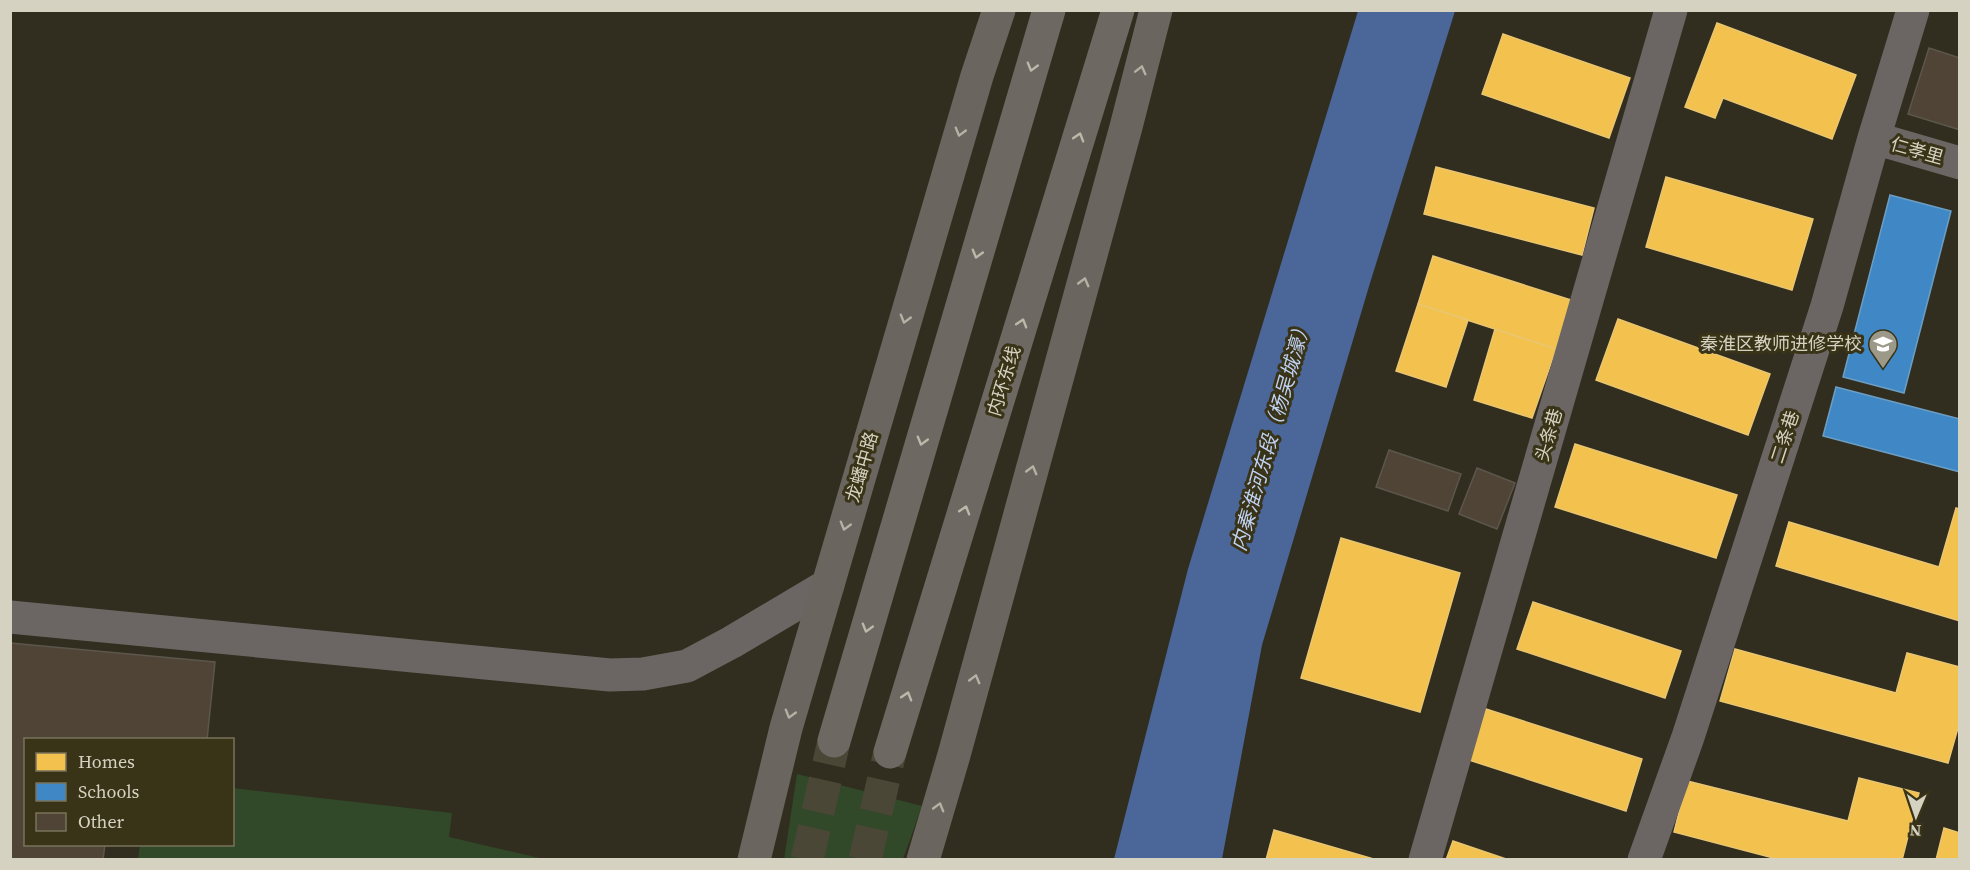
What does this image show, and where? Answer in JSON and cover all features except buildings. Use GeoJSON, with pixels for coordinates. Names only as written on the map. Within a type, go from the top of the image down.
{"type":"FeatureCollection","features":[{"type":"Feature","properties":{"kind":"highway"},"geometry":{"type":"LineString","coordinates":[[834,741],[1049,10]]}},
{"type":"Feature","properties":{"kind":"highway","name":"内环东线"},"geometry":{"type":"LineString","coordinates":[[890,752],[1118,10]]}},
{"type":"Feature","properties":{"kind":"main road","name":"龙蟠中路"},"geometry":{"type":"LineString","coordinates":[[754,860],[786,728],[977,76],[999,10]]}},
{"type":"Feature","properties":{"kind":"main road"},"geometry":{"type":"LineString","coordinates":[[923,860],[1126,127],[1156,10]]}},
{"type":"Feature","properties":{"kind":"street","name":"头条巷"},"geometry":{"type":"LineString","coordinates":[[1425,860],[1671,10]]}},
{"type":"Feature","properties":{"kind":"street","name":"二条巷"},"geometry":{"type":"LineString","coordinates":[[1644,860],[1692,726],[1823,317],[1913,10]]}},
{"type":"Feature","properties":{"kind":"street","name":"仁孝里"},"geometry":{"type":"LineString","coordinates":[[1874,138],[1959,163]]}},
{"type":"Feature","properties":{"kind":"street"},"geometry":{"type":"LineString","coordinates":[[10,617],[610,675],[643,674],[687,666],[828,585]]}},
{"type":"Feature","properties":{"kind":"green space"},"geometry":{"type":"Polygon","coordinates":[[[797,774],[922,806],[903,859],[784,860],[797,774]]]}},
{"type":"Feature","properties":{"kind":"green space"},"geometry":{"type":"Polygon","coordinates":[[[234,788],[452,813],[449,837],[544,859],[138,859],[140,846],[234,846],[234,788]]]}},
{"type":"Feature","properties":{"kind":"water","name":"内秦淮河东段（杨吴城濠）"},"geometry":{"type":"Polygon","coordinates":[[[1358,11],[1455,11],[1370,283],[1262,645],[1222,859],[1114,859],[1188,569],[1358,11]]]}},
{"type":"Feature","properties":{"kind":"tunnel"},"geometry":{"type":"LineString","coordinates":[[807,860],[834,741]]}},
{"type":"Feature","properties":{"kind":"tunnel"},"geometry":{"type":"LineString","coordinates":[[865,860],[890,752]]}},
{"type":"Feature","properties":{"kind":"place","name":"秦淮区教师进修学校"},"geometry":{"type":"Point","coordinates":[1883,370]}}]}
